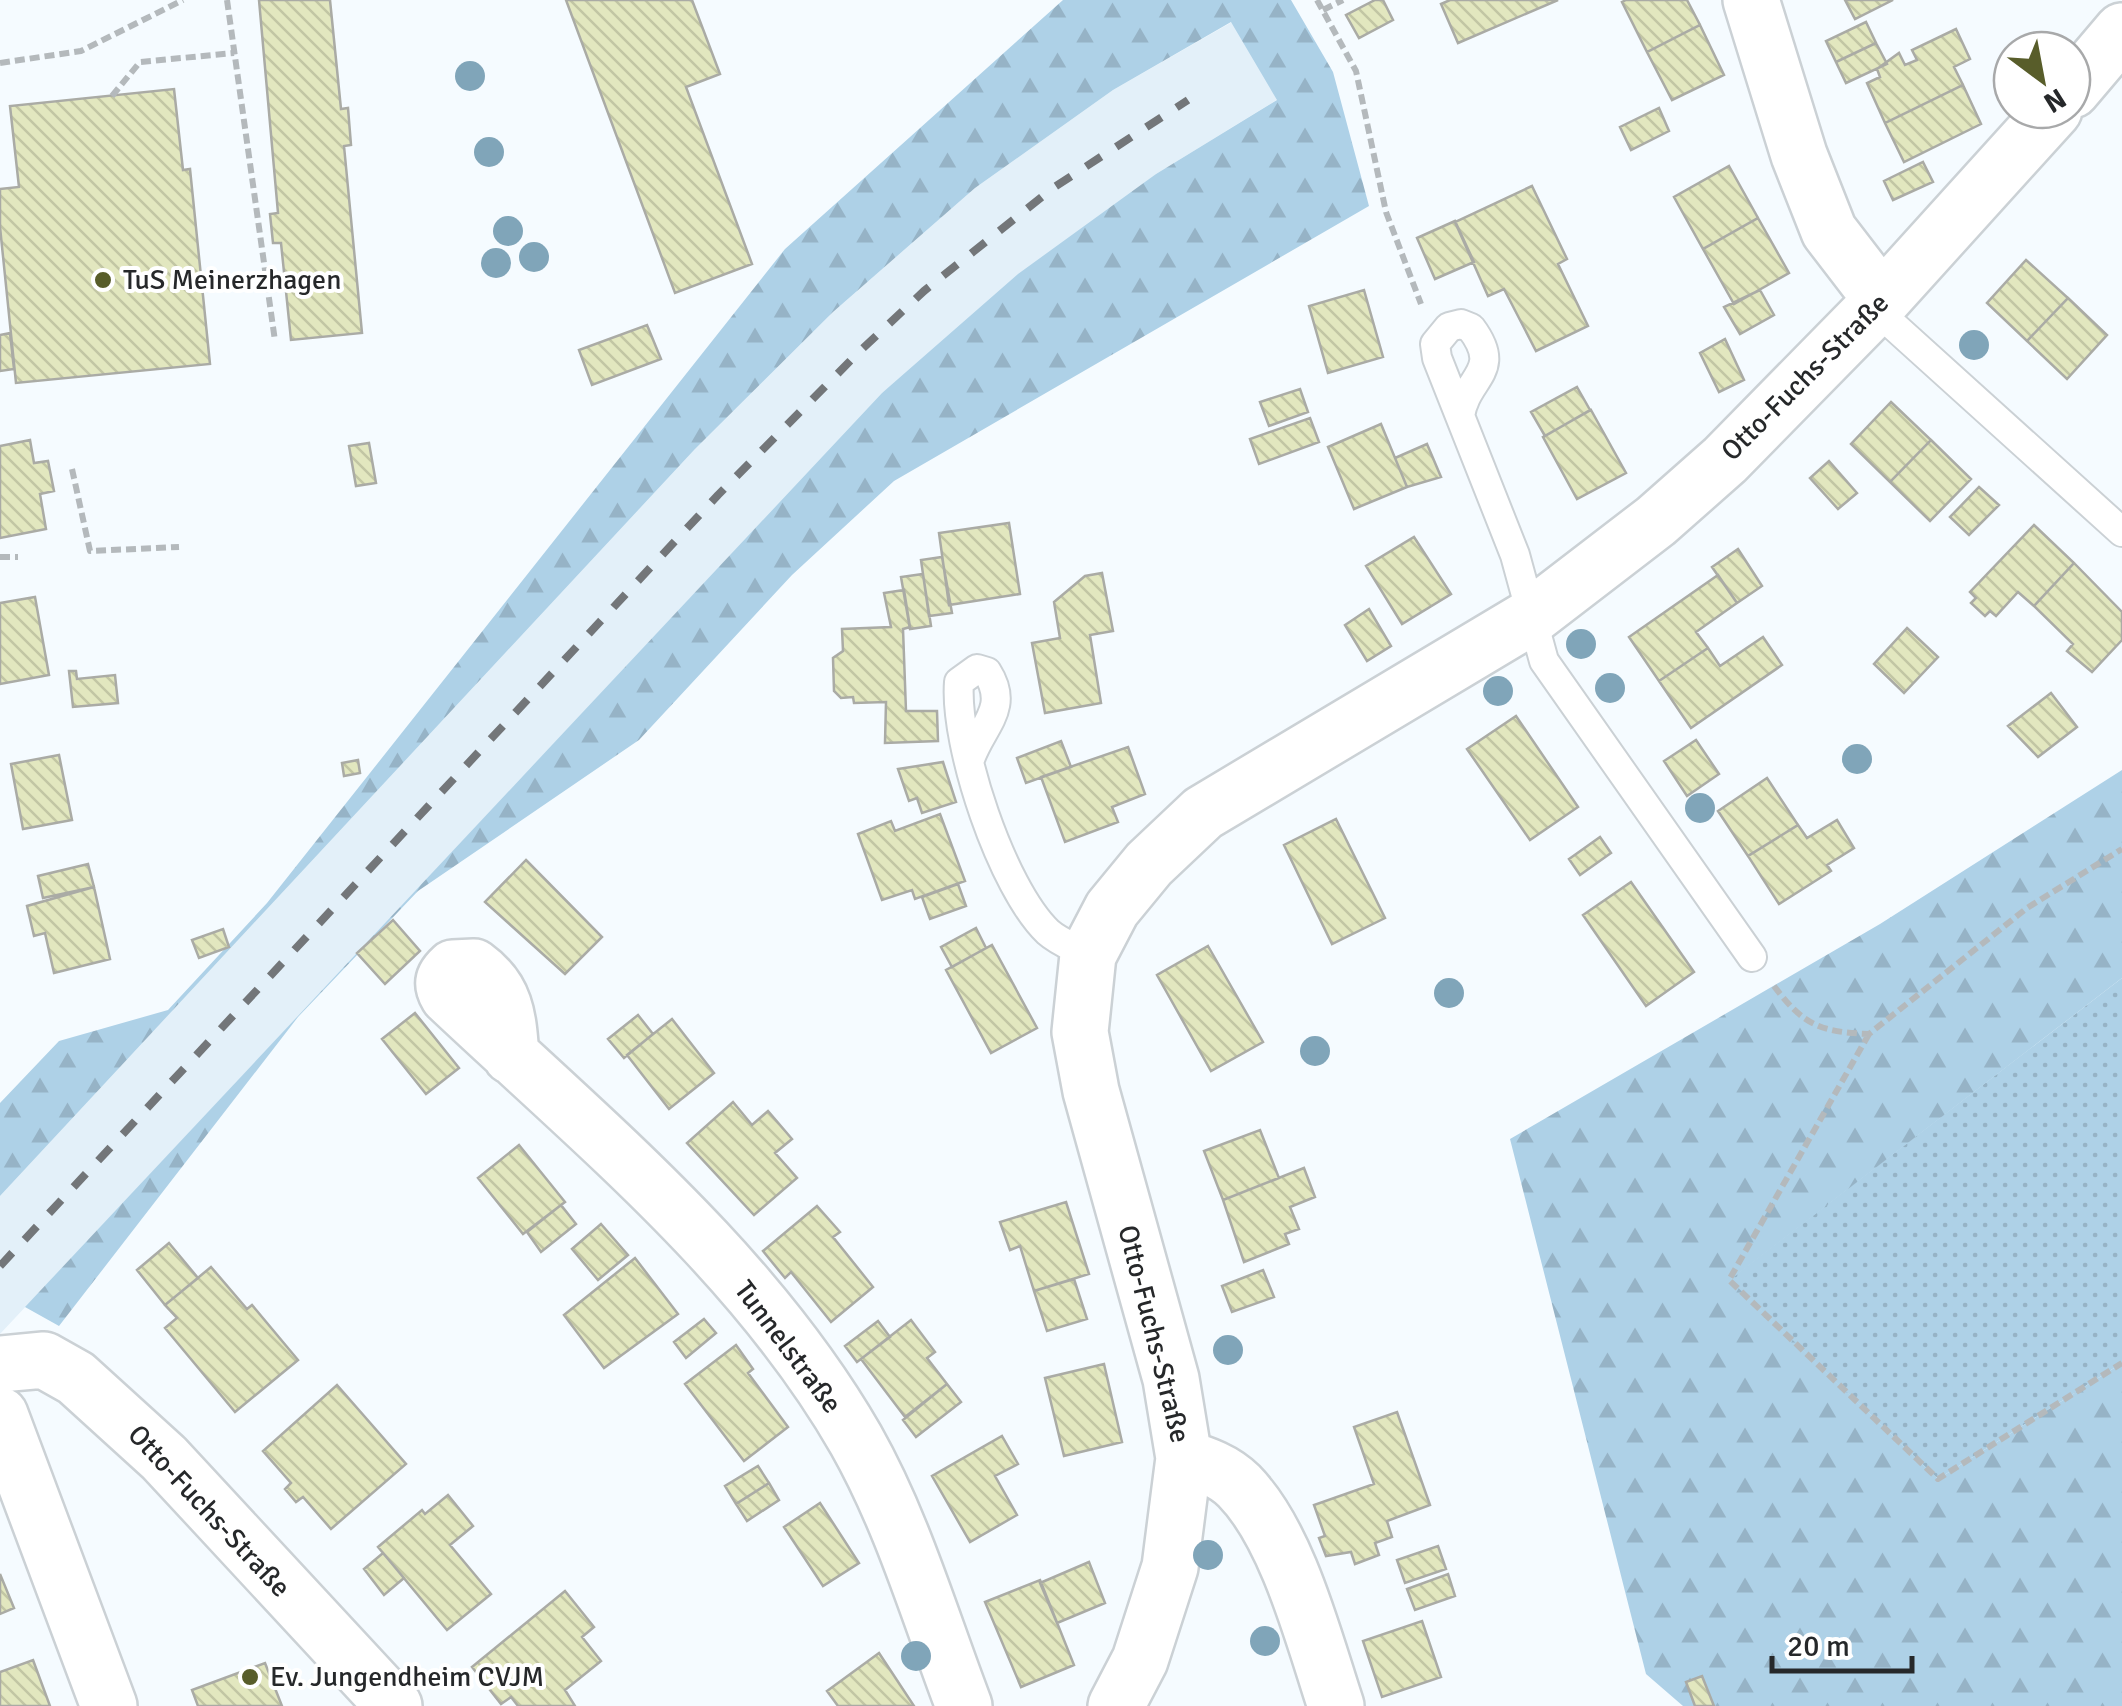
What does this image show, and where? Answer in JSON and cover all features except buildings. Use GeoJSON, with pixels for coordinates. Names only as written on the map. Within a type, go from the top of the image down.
{"type":"FeatureCollection","features":[{"type":"Feature","properties":{"kind":"street"},"geometry":{"type":"LineString","coordinates":[[1751,0],[1799,155],[1829,232],[1878,304]]}},
{"type":"Feature","properties":{"kind":"street"},"geometry":{"type":"LineString","coordinates":[[2092,66],[2122,31]]}},
{"type":"Feature","properties":{"kind":"street","name":"Otto-Fuchs-Straße"},"geometry":{"type":"LineString","coordinates":[[1116,1706],[1140,1660],[1170,1567],[1184,1458],[1171,1379],[1091,1091],[1080,1032],[1088,956],[1112,910],[1149,864],[1204,813],[1531,617],[1607,561],[1724,460],[1878,304],[2036,130]]}},
{"type":"Feature","properties":{"kind":"street","name":"Tunnelstraße"},"geometry":{"type":"LineString","coordinates":[[511,1056],[672,1207],[749,1292],[810,1370],[855,1439],[888,1502],[964,1706]]}},
{"type":"Feature","properties":{"kind":"street","name":"Otto-Fuchs-Straße"},"geometry":{"type":"LineString","coordinates":[[0,1364],[44,1360],[76,1378],[164,1458],[394,1706]]}},
{"type":"Feature","properties":{"kind":"street"},"geometry":{"type":"LineString","coordinates":[[0,1415],[109,1706]]}},
{"type":"Feature","properties":{"kind":"street"},"geometry":{"type":"LineString","coordinates":[[1184,1458],[1214,1468],[1239,1486],[1261,1517],[1286,1566],[1336,1706]]}},
{"type":"Feature","properties":{"kind":"lane"},"geometry":{"type":"LineString","coordinates":[[1878,304],[2122,532]]}},
{"type":"Feature","properties":{"kind":"lane"},"geometry":{"type":"LineString","coordinates":[[1460,416],[1466,394],[1485,368],[1486,356],[1471,328],[1461,324],[1441,335],[1434,344],[1437,358],[1515,555],[1544,661],[1752,957]]}},
{"type":"Feature","properties":{"kind":"lane"},"geometry":{"type":"LineString","coordinates":[[970,759],[990,832],[1020,894],[1049,933],[1088,956]]}},
{"type":"Feature","properties":{"kind":"path"},"geometry":{"type":"LineString","coordinates":[[0,64],[81,51],[183,0]]}},
{"type":"Feature","properties":{"kind":"path"},"geometry":{"type":"LineString","coordinates":[[227,0],[275,342]]}},
{"type":"Feature","properties":{"kind":"path"},"geometry":{"type":"LineString","coordinates":[[1317,0],[1356,71],[1386,212],[1416,297],[1441,335]]}},
{"type":"Feature","properties":{"kind":"path"},"geometry":{"type":"LineString","coordinates":[[1323,10],[1343,0]]}},
{"type":"Feature","properties":{"kind":"path"},"geometry":{"type":"LineString","coordinates":[[112,96],[140,62],[234,53]]}},
{"type":"Feature","properties":{"kind":"path"},"geometry":{"type":"LineString","coordinates":[[72,470],[90,551],[179,547]]}},
{"type":"Feature","properties":{"kind":"path"},"geometry":{"type":"LineString","coordinates":[[0,558],[18,557]]}},
{"type":"Feature","properties":{"kind":"path"},"geometry":{"type":"LineString","coordinates":[[2122,849],[2027,908],[1869,1034],[1729,1280],[1938,1479],[2122,1364]]}},
{"type":"Feature","properties":{"kind":"path"},"geometry":{"type":"LineString","coordinates":[[1752,957],[1791,1008],[1824,1032],[1869,1034]]}},
{"type":"Feature","properties":{"kind":"shaded area"},"geometry":{"type":"Polygon","coordinates":[[[1232,22],[1278,99],[1156,174],[882,393],[0,1334],[0,1196],[695,449],[833,312],[975,188],[1113,90],[1232,22]]]}},
{"type":"Feature","properties":{"kind":"green space"},"geometry":{"type":"Polygon","coordinates":[[[1063,0],[1291,0],[1333,72],[1369,206],[894,481],[792,575],[639,740],[418,891],[298,1017],[59,1326],[25,1307],[882,393],[1018,274],[1156,174],[1277,100],[1231,22],[1113,90],[975,188],[833,312],[695,449],[0,1196],[0,1103],[59,1041],[168,1010],[267,903],[785,249],[1063,0]]]}},
{"type":"Feature","properties":{"kind":"green space"},"geometry":{"type":"Polygon","coordinates":[[[2122,770],[2122,978],[1730,1280],[1938,1479],[2122,1363],[2122,1706],[1683,1706],[1646,1674],[1510,1139],[1880,924],[2122,770]]]}},
{"type":"Feature","properties":{"kind":"green space"},"geometry":{"type":"Polygon","coordinates":[[[2122,978],[2122,1363],[1938,1479],[1729,1280],[2122,978]]]}},
{"type":"Feature","properties":{"kind":"railway"},"geometry":{"type":"LineString","coordinates":[[0,1266],[718,495],[860,351],[924,291],[1053,188],[1188,100]]}},
{"type":"Feature","properties":{"kind":"place","name":"TuS Meinerzhagen"},"geometry":{"type":"Point","coordinates":[103,280]}},
{"type":"Feature","properties":{"kind":"place","name":"Ev. Jungendheim CVJM"},"geometry":{"type":"Point","coordinates":[250,1677]}}]}
